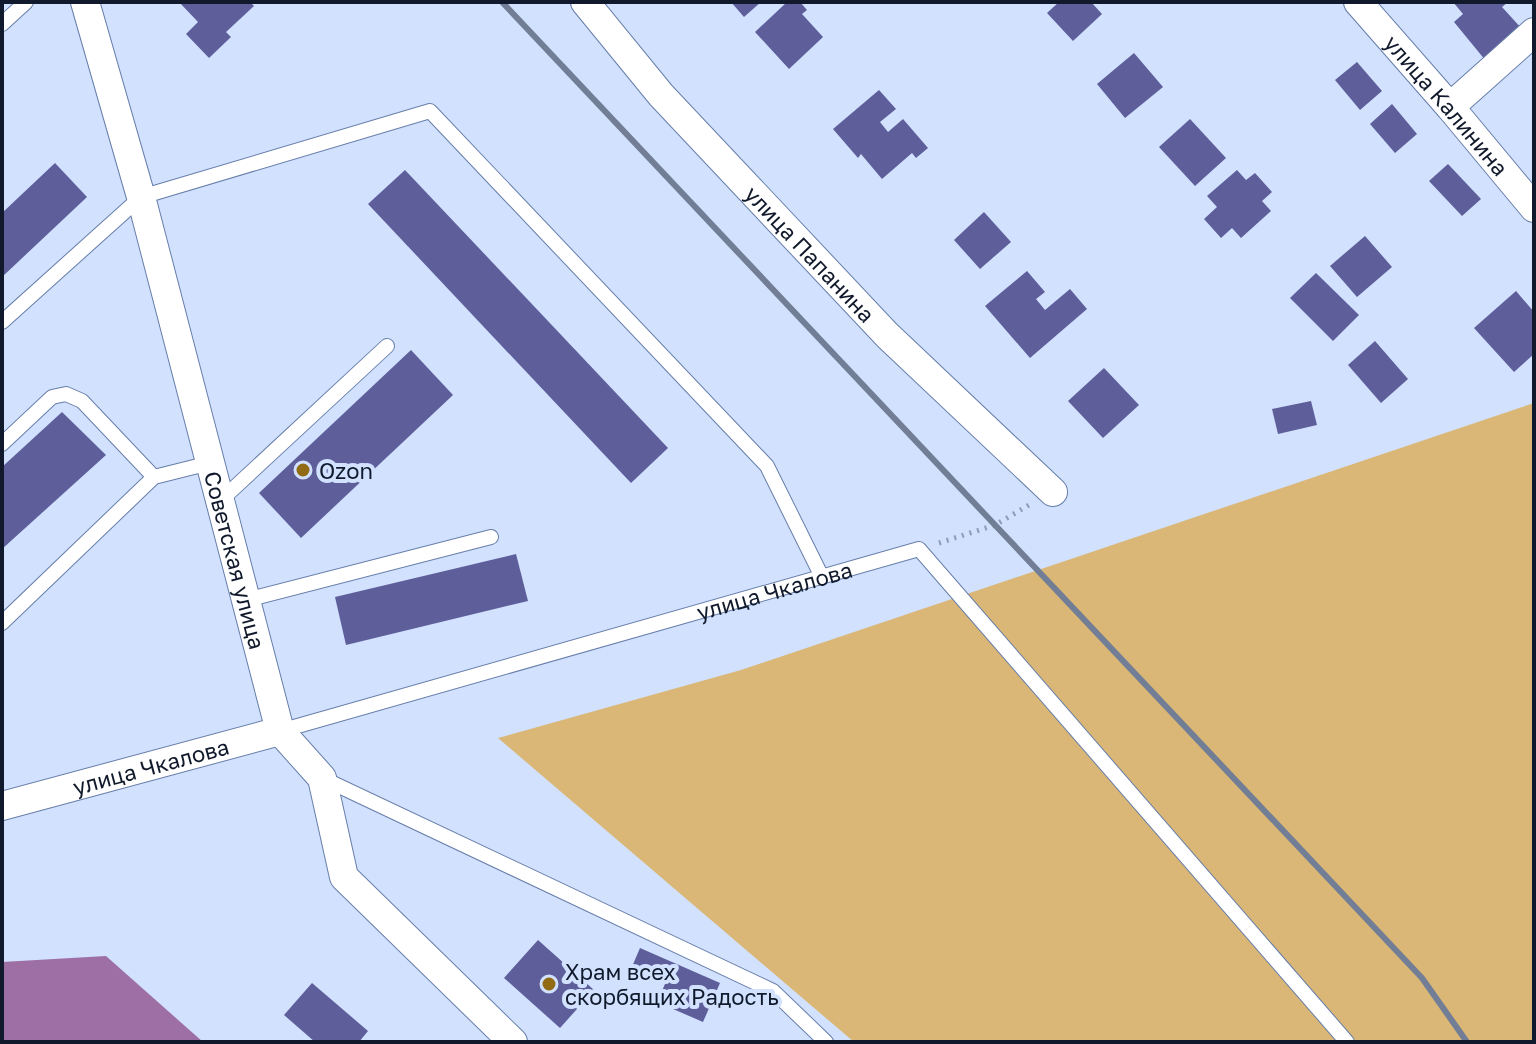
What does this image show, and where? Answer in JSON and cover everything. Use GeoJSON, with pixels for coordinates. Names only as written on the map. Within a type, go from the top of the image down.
{"type":"FeatureCollection","features":[{"type":"Feature","properties":{"kind":"street","name":"Советская улица"},"geometry":{"type":"LineString","coordinates":[[85,2],[141,197],[280,731],[322,778],[344,877],[513,1042]]}},
{"type":"Feature","properties":{"kind":"street","name":"улица Папанина"},"geometry":{"type":"LineString","coordinates":[[585,2],[661,95],[887,335],[1053,492]]}},
{"type":"Feature","properties":{"kind":"street","name":"улица Калинина"},"geometry":{"type":"LineString","coordinates":[[1358,2],[1534,208]]}},
{"type":"Feature","properties":{"kind":"street"},"geometry":{"type":"LineString","coordinates":[[1450,107],[1534,32]]}},
{"type":"Feature","properties":{"kind":"street","name":"улица Чкалова"},"geometry":{"type":"LineString","coordinates":[[2,806],[280,731]]}},
{"type":"Feature","properties":{"kind":"lane"},"geometry":{"type":"LineString","coordinates":[[2,24],[26,2]]}},
{"type":"Feature","properties":{"kind":"lane"},"geometry":{"type":"LineString","coordinates":[[2,322],[141,197],[430,111],[767,466],[822,577]]}},
{"type":"Feature","properties":{"kind":"lane"},"geometry":{"type":"LineString","coordinates":[[220,501],[387,346]]}},
{"type":"Feature","properties":{"kind":"lane"},"geometry":{"type":"LineString","coordinates":[[2,444],[52,397],[66,394],[82,401],[154,477]]}},
{"type":"Feature","properties":{"kind":"lane"},"geometry":{"type":"LineString","coordinates":[[2,623],[154,477],[210,463]]}},
{"type":"Feature","properties":{"kind":"lane"},"geometry":{"type":"LineString","coordinates":[[246,600],[491,537]]}},
{"type":"Feature","properties":{"kind":"lane"},"geometry":{"type":"LineString","coordinates":[[919,549],[1347,1042]]}},
{"type":"Feature","properties":{"kind":"lane","name":"улица Чкалова"},"geometry":{"type":"LineString","coordinates":[[280,731],[919,549]]}},
{"type":"Feature","properties":{"kind":"lane"},"geometry":{"type":"LineString","coordinates":[[322,778],[773,991],[826,1042]]}},
{"type":"Feature","properties":{"kind":"path"},"geometry":{"type":"LineString","coordinates":[[919,549],[995,525],[1053,492]]}},
{"type":"Feature","properties":{"kind":"shaded area"},"geometry":{"type":"Polygon","coordinates":[[[1534,403],[1534,1042],[854,1042],[498,738],[741,670],[1534,403]]]}},
{"type":"Feature","properties":{"kind":"shaded area"},"geometry":{"type":"Polygon","coordinates":[[[106,956],[203,1042],[2,1041],[2,962],[106,956]]]}},
{"type":"Feature","properties":{"kind":"building"},"geometry":{"type":"Polygon","coordinates":[[[179,2],[250,2],[254,6],[226,32],[231,37],[209,58],[186,34],[198,22],[179,2]]]}},
{"type":"Feature","properties":{"kind":"building"},"geometry":{"type":"Polygon","coordinates":[[[731,2],[761,2],[744,17],[731,2]]]}},
{"type":"Feature","properties":{"kind":"building"},"geometry":{"type":"Polygon","coordinates":[[[787,2],[800,2],[807,10],[802,14],[823,37],[789,69],[755,32],[787,2]]]}},
{"type":"Feature","properties":{"kind":"building"},"geometry":{"type":"Polygon","coordinates":[[[1059,2],[1091,2],[1102,14],[1073,41],[1047,13],[1059,2]]]}},
{"type":"Feature","properties":{"kind":"building"},"geometry":{"type":"Polygon","coordinates":[[[1453,2],[1508,2],[1502,7],[1522,29],[1486,61],[1454,22],[1463,14],[1453,2]]]}},
{"type":"Feature","properties":{"kind":"building"},"geometry":{"type":"Polygon","coordinates":[[[1134,53],[1163,87],[1125,118],[1097,84],[1134,53]]]}},
{"type":"Feature","properties":{"kind":"building"},"geometry":{"type":"Polygon","coordinates":[[[1357,62],[1382,91],[1360,110],[1335,80],[1357,62]]]}},
{"type":"Feature","properties":{"kind":"building"},"geometry":{"type":"Polygon","coordinates":[[[879,90],[896,109],[880,122],[888,132],[903,119],[928,148],[916,158],[912,153],[882,179],[861,154],[858,158],[833,129],[879,90]]]}},
{"type":"Feature","properties":{"kind":"building"},"geometry":{"type":"Polygon","coordinates":[[[1392,104],[1417,134],[1395,153],[1370,124],[1392,104]]]}},
{"type":"Feature","properties":{"kind":"building"},"geometry":{"type":"Polygon","coordinates":[[[1190,119],[1226,158],[1195,186],[1159,147],[1190,119]]]}},
{"type":"Feature","properties":{"kind":"building"},"geometry":{"type":"Polygon","coordinates":[[[55,163],[87,197],[2,277],[2,213],[55,163]]]}},
{"type":"Feature","properties":{"kind":"building"},"geometry":{"type":"Polygon","coordinates":[[[1448,164],[1481,199],[1462,216],[1429,181],[1448,164]]]}},
{"type":"Feature","properties":{"kind":"building"},"geometry":{"type":"Polygon","coordinates":[[[405,170],[668,448],[631,483],[368,204],[405,170]]]}},
{"type":"Feature","properties":{"kind":"building"},"geometry":{"type":"Polygon","coordinates":[[[1237,170],[1246,180],[1255,173],[1272,192],[1262,201],[1271,211],[1241,238],[1232,228],[1221,238],[1204,219],[1217,207],[1207,196],[1237,170]]]}},
{"type":"Feature","properties":{"kind":"building"},"geometry":{"type":"Polygon","coordinates":[[[984,212],[1011,242],[980,269],[954,240],[984,212]]]}},
{"type":"Feature","properties":{"kind":"building"},"geometry":{"type":"Polygon","coordinates":[[[1365,236],[1392,267],[1357,297],[1330,266],[1365,236]]]}},
{"type":"Feature","properties":{"kind":"building"},"geometry":{"type":"Polygon","coordinates":[[[1027,271],[1045,292],[1036,299],[1045,310],[1070,289],[1087,309],[1030,358],[985,306],[1027,271]]]}},
{"type":"Feature","properties":{"kind":"building"},"geometry":{"type":"Polygon","coordinates":[[[1316,273],[1359,315],[1333,341],[1290,298],[1316,273]]]}},
{"type":"Feature","properties":{"kind":"building"},"geometry":{"type":"Polygon","coordinates":[[[1516,291],[1534,312],[1534,354],[1514,372],[1474,328],[1516,291]]]}},
{"type":"Feature","properties":{"kind":"building"},"geometry":{"type":"Polygon","coordinates":[[[1375,341],[1408,379],[1381,403],[1348,365],[1375,341]]]}},
{"type":"Feature","properties":{"kind":"building"},"geometry":{"type":"Polygon","coordinates":[[[411,350],[453,395],[301,538],[259,493],[411,350]]]}},
{"type":"Feature","properties":{"kind":"building"},"geometry":{"type":"Polygon","coordinates":[[[1104,368],[1139,405],[1103,438],[1068,401],[1104,368]]]}},
{"type":"Feature","properties":{"kind":"building"},"geometry":{"type":"Polygon","coordinates":[[[1311,401],[1317,425],[1278,434],[1272,409],[1311,401]]]}},
{"type":"Feature","properties":{"kind":"building"},"geometry":{"type":"Polygon","coordinates":[[[62,412],[106,455],[2,549],[2,467],[62,412]]]}},
{"type":"Feature","properties":{"kind":"building"},"geometry":{"type":"Polygon","coordinates":[[[516,554],[528,601],[346,645],[335,597],[516,554]]]}},
{"type":"Feature","properties":{"kind":"building","name":"Храм всех скорбящих Радость"},"geometry":{"type":"Polygon","coordinates":[[[538,940],[594,990],[560,1028],[504,978],[538,940]]]}},
{"type":"Feature","properties":{"kind":"building"},"geometry":{"type":"Polygon","coordinates":[[[640,948],[720,983],[703,1022],[657,1002],[665,984],[631,969],[640,948]]]}},
{"type":"Feature","properties":{"kind":"building"},"geometry":{"type":"Polygon","coordinates":[[[312,983],[368,1031],[359,1042],[315,1042],[284,1015],[312,983]]]}},
{"type":"Feature","properties":{"kind":"railway"},"geometry":{"type":"LineString","coordinates":[[502,2],[1422,978],[1467,1042]]}},
{"type":"Feature","properties":{"kind":"place","name":"Ozon"},"geometry":{"type":"Point","coordinates":[303,470]}},
{"type":"Feature","properties":{"kind":"place","name":"Храм всех скорбящих Радость"},"geometry":{"type":"Point","coordinates":[549,984]}}]}
